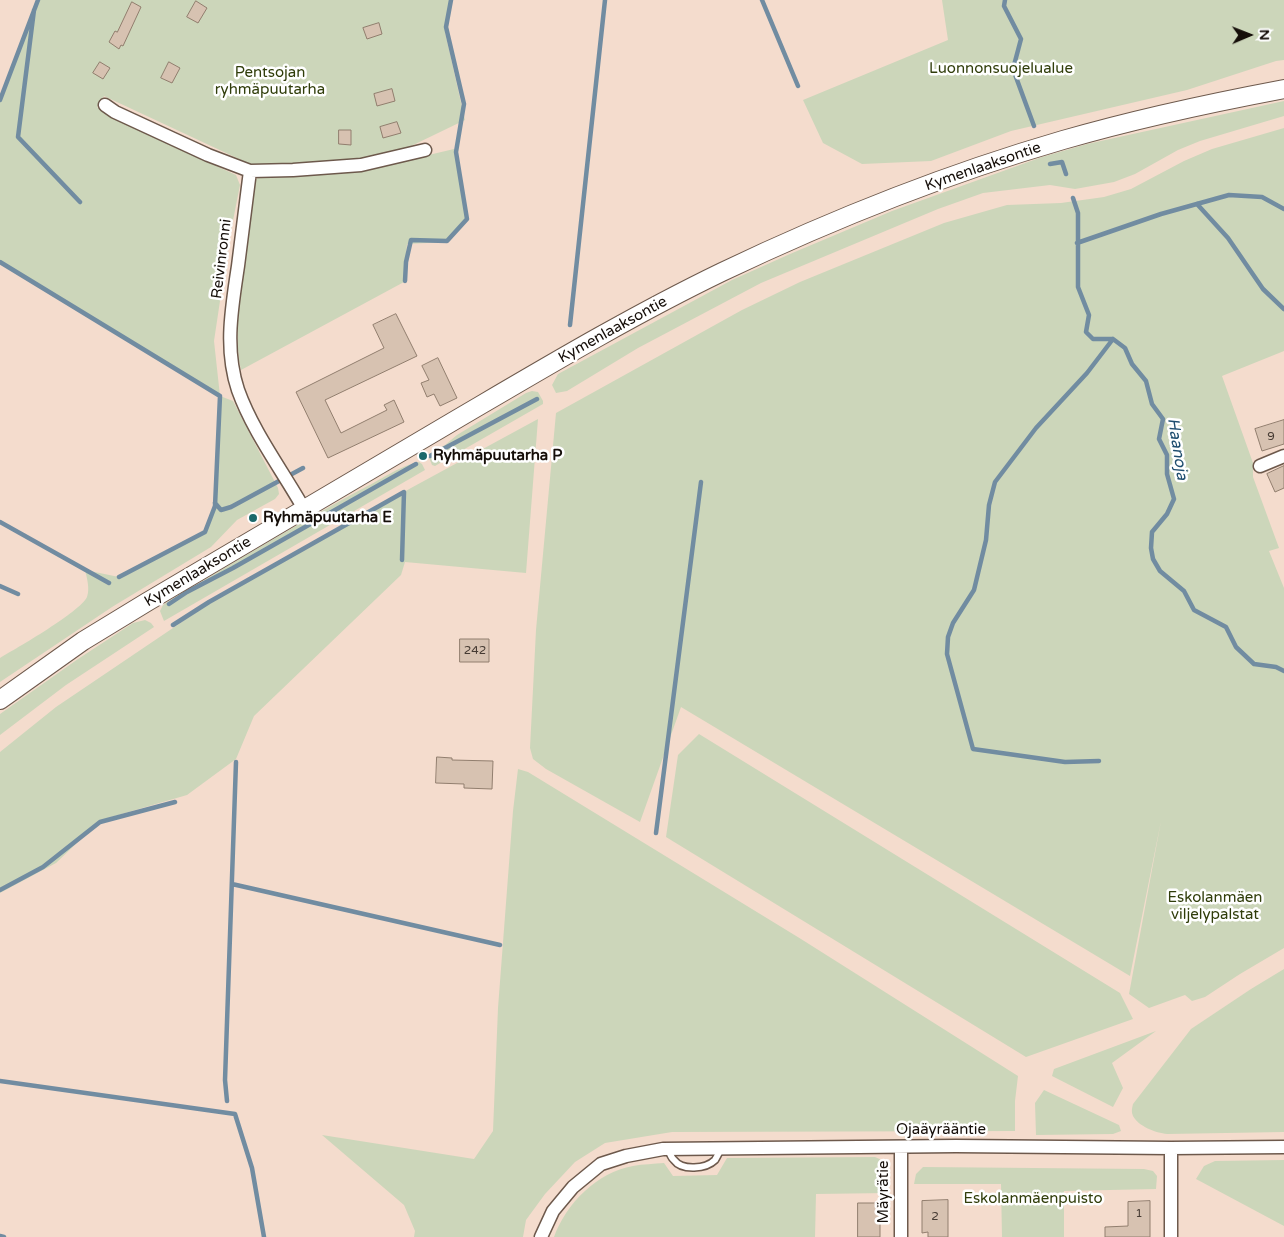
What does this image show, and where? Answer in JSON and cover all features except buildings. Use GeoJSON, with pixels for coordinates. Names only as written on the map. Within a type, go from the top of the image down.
{"type":"FeatureCollection","features":[{"type":"Feature","properties":{"kind":"main road","name":"Kymenlaaksontie"},"geometry":{"type":"LineString","coordinates":[[0,700],[83,641],[304,509],[536,373],[632,319],[720,273],[881,203],[1024,152],[1132,121],[1284,89]]}},
{"type":"Feature","properties":{"kind":"street"},"geometry":{"type":"LineString","coordinates":[[105,105],[115,112],[208,155],[250,172],[361,164],[425,150]]}},
{"type":"Feature","properties":{"kind":"street","name":"Reivinronni"},"geometry":{"type":"LineString","coordinates":[[250,172],[230,327],[232,360],[238,390],[246,408],[304,509]]}},
{"type":"Feature","properties":{"kind":"street"},"geometry":{"type":"LineString","coordinates":[[1260,466],[1284,456]]}},
{"type":"Feature","properties":{"kind":"street","name":"Ojaäyrääntie"},"geometry":{"type":"LineString","coordinates":[[541,1237],[553,1211],[573,1187],[601,1164],[626,1156],[668,1150],[901,1147],[1284,1147]]}},
{"type":"Feature","properties":{"kind":"street","name":"Mäyrätie"},"geometry":{"type":"LineString","coordinates":[[901,1147],[901,1237]]}},
{"type":"Feature","properties":{"kind":"street"},"geometry":{"type":"LineString","coordinates":[[1171,1148],[1171,1237]]}},
{"type":"Feature","properties":{"kind":"lane"},"geometry":{"type":"LineString","coordinates":[[668,1150],[674,1161],[683,1166],[696,1167],[704,1166],[715,1160],[721,1149]]}},
{"type":"Feature","properties":{"kind":"green space","name":"Pentsojan ryhmäpuutarha"},"geometry":{"type":"Polygon","coordinates":[[[39,0],[451,0],[445,32],[465,120],[407,148],[357,160],[254,166],[104,96],[97,107],[119,121],[236,175],[240,185],[229,241],[214,341],[220,396],[0,262],[0,99],[39,0]]]}},
{"type":"Feature","properties":{"kind":"green space","name":"Luonnonsuojelualue"},"geometry":{"type":"Polygon","coordinates":[[[942,0],[1284,0],[1284,60],[1187,90],[1011,131],[931,161],[862,164],[823,143],[803,100],[948,40],[942,0]]]}},
{"type":"Feature","properties":{"kind":"green space"},"geometry":{"type":"Polygon","coordinates":[[[1284,101],[1284,116],[1200,141],[1178,150],[1135,174],[1114,182],[1075,189],[1050,185],[983,193],[938,209],[761,283],[638,348],[567,391],[556,393],[552,385],[558,374],[732,280],[892,211],[1042,157],[1087,144],[1284,101]]]}},
{"type":"Feature","properties":{"kind":"green space","name":"Eskolanmäen viljelypalstat"},"geometry":{"type":"Polygon","coordinates":[[[1284,128],[1284,351],[1222,376],[1253,463],[1253,477],[1279,548],[1269,551],[1284,588],[1284,948],[1205,997],[1192,1001],[1185,995],[1149,1008],[1129,994],[1161,821],[1130,976],[681,707],[640,822],[546,769],[533,759],[530,748],[536,630],[556,413],[742,310],[800,282],[944,223],[1007,205],[1061,203],[1104,197],[1131,189],[1184,161],[1212,149],[1284,128]]]}},
{"type":"Feature","properties":{"kind":"green space"},"geometry":{"type":"Polygon","coordinates":[[[454,149],[466,218],[447,242],[407,244],[404,282],[241,370],[238,323],[247,245],[249,201],[253,185],[260,175],[365,170],[454,149]]]}},
{"type":"Feature","properties":{"kind":"green space"},"geometry":{"type":"Polygon","coordinates":[[[532,391],[538,392],[543,404],[435,466],[432,465],[428,455],[457,435],[532,391]]]}},
{"type":"Feature","properties":{"kind":"green space"},"geometry":{"type":"Polygon","coordinates":[[[220,396],[233,401],[278,488],[279,494],[275,499],[237,520],[211,547],[112,607],[0,682],[0,658],[61,620],[82,604],[88,594],[85,570],[119,577],[204,532],[215,506],[220,396]]]}},
{"type":"Feature","properties":{"kind":"green space"},"geometry":{"type":"Polygon","coordinates":[[[538,419],[526,573],[405,562],[401,575],[254,716],[236,759],[187,795],[101,820],[56,863],[0,893],[0,752],[56,707],[210,603],[411,488],[538,419]]]}},
{"type":"Feature","properties":{"kind":"green space"},"geometry":{"type":"Polygon","coordinates":[[[419,462],[425,470],[164,621],[160,611],[163,605],[169,601],[336,503],[397,470],[419,462]]]}},
{"type":"Feature","properties":{"kind":"green space"},"geometry":{"type":"Polygon","coordinates":[[[145,620],[154,627],[66,685],[0,735],[0,714],[133,623],[145,620]]]}},
{"type":"Feature","properties":{"kind":"green space"},"geometry":{"type":"Polygon","coordinates":[[[699,734],[1120,993],[1133,1019],[1026,1057],[666,837],[678,755],[699,734]]]}},
{"type":"Feature","properties":{"kind":"green space"},"geometry":{"type":"Polygon","coordinates":[[[518,769],[528,772],[801,939],[1018,1076],[1015,1101],[1015,1131],[672,1132],[605,1143],[575,1162],[545,1194],[526,1220],[523,1237],[414,1237],[415,1231],[404,1205],[322,1135],[474,1159],[493,1131],[498,1008],[518,769]]]}},
{"type":"Feature","properties":{"kind":"green space"},"geometry":{"type":"Polygon","coordinates":[[[1284,969],[1284,1132],[1167,1134],[1148,1128],[1135,1120],[1132,1113],[1133,1104],[1191,1029],[1284,969]]]}},
{"type":"Feature","properties":{"kind":"green space"},"geometry":{"type":"Polygon","coordinates":[[[1156,1031],[1112,1063],[1123,1088],[1113,1107],[1052,1076],[1054,1069],[1156,1031]]]}},
{"type":"Feature","properties":{"kind":"green space"},"geometry":{"type":"Polygon","coordinates":[[[1044,1090],[1119,1125],[1121,1131],[1113,1134],[1036,1135],[1035,1103],[1044,1090]]]}},
{"type":"Feature","properties":{"kind":"green space"},"geometry":{"type":"Polygon","coordinates":[[[875,1157],[884,1161],[888,1172],[888,1193],[816,1194],[815,1237],[554,1237],[566,1213],[585,1191],[595,1182],[620,1169],[645,1164],[664,1163],[673,1176],[717,1175],[727,1158],[875,1157]]]}},
{"type":"Feature","properties":{"kind":"green space"},"geometry":{"type":"Polygon","coordinates":[[[1284,1160],[1284,1226],[1196,1179],[1204,1166],[1215,1161],[1284,1160]]]}},
{"type":"Feature","properties":{"kind":"green space","name":"Eskolanmäenpuisto"},"geometry":{"type":"Polygon","coordinates":[[[923,1167],[1144,1169],[1153,1171],[1157,1176],[1156,1189],[1064,1191],[1064,1237],[1002,1237],[1001,1184],[914,1184],[916,1174],[923,1167]]]}},
{"type":"Feature","properties":{"kind":"waterway"},"geometry":{"type":"LineString","coordinates":[[0,100],[38,0]]}},
{"type":"Feature","properties":{"kind":"waterway"},"geometry":{"type":"LineString","coordinates":[[405,281],[406,262],[411,240],[447,241],[467,219],[456,152],[464,104],[446,27],[451,0]]}},
{"type":"Feature","properties":{"kind":"waterway"},"geometry":{"type":"LineString","coordinates":[[570,325],[605,0]]}},
{"type":"Feature","properties":{"kind":"waterway"},"geometry":{"type":"LineString","coordinates":[[762,0],[798,86]]}},
{"type":"Feature","properties":{"kind":"waterway"},"geometry":{"type":"LineString","coordinates":[[1005,0],[1004,6],[1021,39],[1013,69],[1034,126]]}},
{"type":"Feature","properties":{"kind":"waterway"},"geometry":{"type":"LineString","coordinates":[[34,10],[18,137],[80,202]]}},
{"type":"Feature","properties":{"kind":"waterway","name":"Haanoja"},"geometry":{"type":"LineString","coordinates":[[1050,164],[1062,162],[1066,174]]}},
{"type":"Feature","properties":{"kind":"waterway"},"geometry":{"type":"LineString","coordinates":[[1077,243],[1161,214],[1229,195],[1262,197],[1284,209]]}},
{"type":"Feature","properties":{"kind":"waterway","name":"Haanoja"},"geometry":{"type":"LineString","coordinates":[[1073,198],[1078,213],[1078,287],[1089,315],[1086,332],[1093,339],[1113,339],[1125,348],[1132,364],[1146,381],[1152,404],[1163,419],[1159,439],[1167,455],[1167,474],[1174,499],[1167,514],[1152,532],[1151,548],[1153,559],[1160,571],[1184,591],[1194,610],[1226,627],[1236,647],[1254,664],[1276,667],[1284,671]]}},
{"type":"Feature","properties":{"kind":"waterway"},"geometry":{"type":"LineString","coordinates":[[1197,204],[1228,238],[1263,289],[1284,309]]}},
{"type":"Feature","properties":{"kind":"waterway"},"geometry":{"type":"LineString","coordinates":[[0,262],[220,396],[215,506],[205,532],[119,577]]}},
{"type":"Feature","properties":{"kind":"waterway"},"geometry":{"type":"LineString","coordinates":[[1099,761],[1065,762],[973,749],[947,654],[948,637],[953,623],[974,590],[986,540],[989,505],[995,482],[1036,428],[1087,373],[1113,339]]}},
{"type":"Feature","properties":{"kind":"waterway"},"geometry":{"type":"LineString","coordinates":[[430,456],[537,399]]}},
{"type":"Feature","properties":{"kind":"waterway"},"geometry":{"type":"LineString","coordinates":[[169,604],[187,592],[416,464]]}},
{"type":"Feature","properties":{"kind":"waterway"},"geometry":{"type":"LineString","coordinates":[[215,503],[221,510],[231,507],[303,468]]}},
{"type":"Feature","properties":{"kind":"waterway"},"geometry":{"type":"LineString","coordinates":[[656,833],[701,482]]}},
{"type":"Feature","properties":{"kind":"waterway"},"geometry":{"type":"LineString","coordinates":[[173,625],[209,602],[404,492],[402,560]]}},
{"type":"Feature","properties":{"kind":"waterway"},"geometry":{"type":"LineString","coordinates":[[0,522],[109,583]]}},
{"type":"Feature","properties":{"kind":"waterway"},"geometry":{"type":"LineString","coordinates":[[0,586],[18,594]]}},
{"type":"Feature","properties":{"kind":"waterway"},"geometry":{"type":"LineString","coordinates":[[227,1101],[225,1080],[236,762]]}},
{"type":"Feature","properties":{"kind":"waterway"},"geometry":{"type":"LineString","coordinates":[[0,890],[43,867],[100,822],[175,802]]}},
{"type":"Feature","properties":{"kind":"waterway"},"geometry":{"type":"LineString","coordinates":[[232,884],[500,945]]}},
{"type":"Feature","properties":{"kind":"waterway"},"geometry":{"type":"LineString","coordinates":[[0,1081],[235,1114],[252,1168],[264,1237]]}},
{"type":"Feature","properties":{"kind":"waterway"},"geometry":{"type":"LineString","coordinates":[[0,1236],[4,1237]]}},
{"type":"Feature","properties":{"kind":"place","name":"Ryhmäpuutarha P"},"geometry":{"type":"Point","coordinates":[423,456]}},
{"type":"Feature","properties":{"kind":"place","name":"Ryhmäpuutarha E"},"geometry":{"type":"Point","coordinates":[253,518]}}]}
